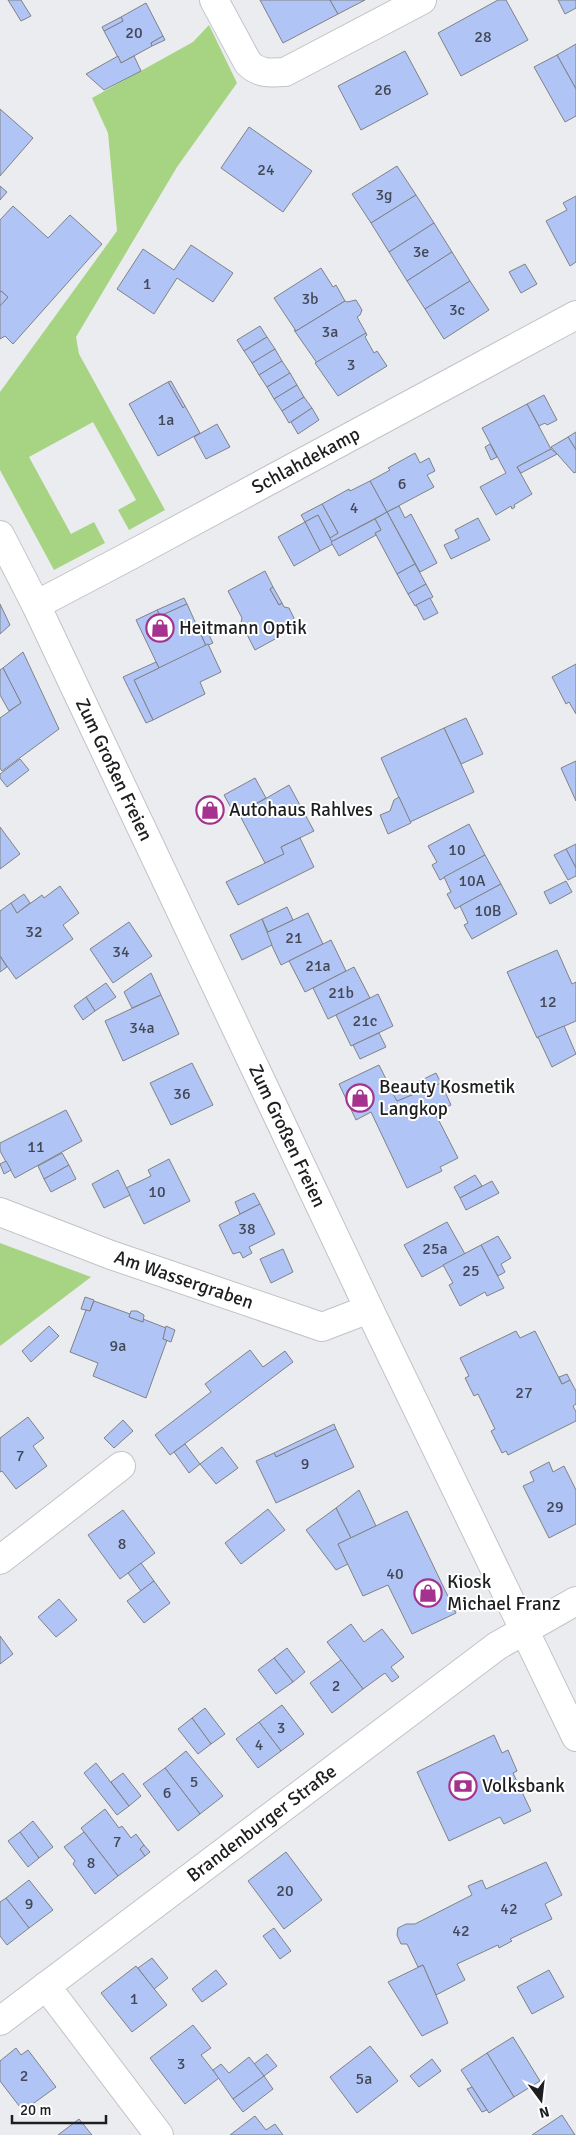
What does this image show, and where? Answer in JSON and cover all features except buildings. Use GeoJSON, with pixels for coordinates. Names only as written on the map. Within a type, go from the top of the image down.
{"type":"FeatureCollection","features":[{"type":"Feature","properties":{"kind":"street"},"geometry":{"type":"LineString","coordinates":[[214,0],[248,63],[255,70],[267,74],[285,72],[422,0]]}},
{"type":"Feature","properties":{"kind":"street","name":"Schlahdekamp"},"geometry":{"type":"LineString","coordinates":[[36,605],[576,315]]}},
{"type":"Feature","properties":{"kind":"street","name":"Zum Großen Freien"},"geometry":{"type":"LineString","coordinates":[[0,535],[36,605],[369,1309],[576,1737]]}},
{"type":"Feature","properties":{"kind":"street","name":"Am Wassergraben"},"geometry":{"type":"LineString","coordinates":[[0,1212],[111,1255],[322,1327],[369,1309]]}},
{"type":"Feature","properties":{"kind":"street"},"geometry":{"type":"LineString","coordinates":[[0,1560],[121,1466]]}},
{"type":"Feature","properties":{"kind":"street","name":"Brandenburger Straße"},"geometry":{"type":"LineString","coordinates":[[0,2021],[489,1652],[524,1629],[576,1601]]}},
{"type":"Feature","properties":{"kind":"street"},"geometry":{"type":"LineString","coordinates":[[46,1986],[159,2135]]}},
{"type":"Feature","properties":{"kind":"green space"},"geometry":{"type":"Polygon","coordinates":[[[209,25],[237,83],[177,167],[76,337],[79,354],[165,510],[129,530],[118,510],[136,500],[93,422],[29,457],[71,534],[94,522],[105,543],[54,570],[0,470],[0,392],[117,231],[108,133],[92,98],[193,42],[209,25]]]}},
{"type":"Feature","properties":{"kind":"green space"},"geometry":{"type":"Polygon","coordinates":[[[0,1243],[91,1277],[0,1346],[0,1243]]]}},
{"type":"Feature","properties":{"kind":"place","name":"Heitmann Optik"},"geometry":{"type":"Point","coordinates":[160,628]}},
{"type":"Feature","properties":{"kind":"place","name":"Autohaus Rahlves"},"geometry":{"type":"Point","coordinates":[210,810]}},
{"type":"Feature","properties":{"kind":"place","name":"Beauty Kosmetik Langkop"},"geometry":{"type":"Point","coordinates":[360,1098]}},
{"type":"Feature","properties":{"kind":"place","name":"Kiosk Michael Franz"},"geometry":{"type":"Point","coordinates":[428,1593]}},
{"type":"Feature","properties":{"kind":"place","name":"Volksbank"},"geometry":{"type":"Point","coordinates":[463,1786]}}]}
